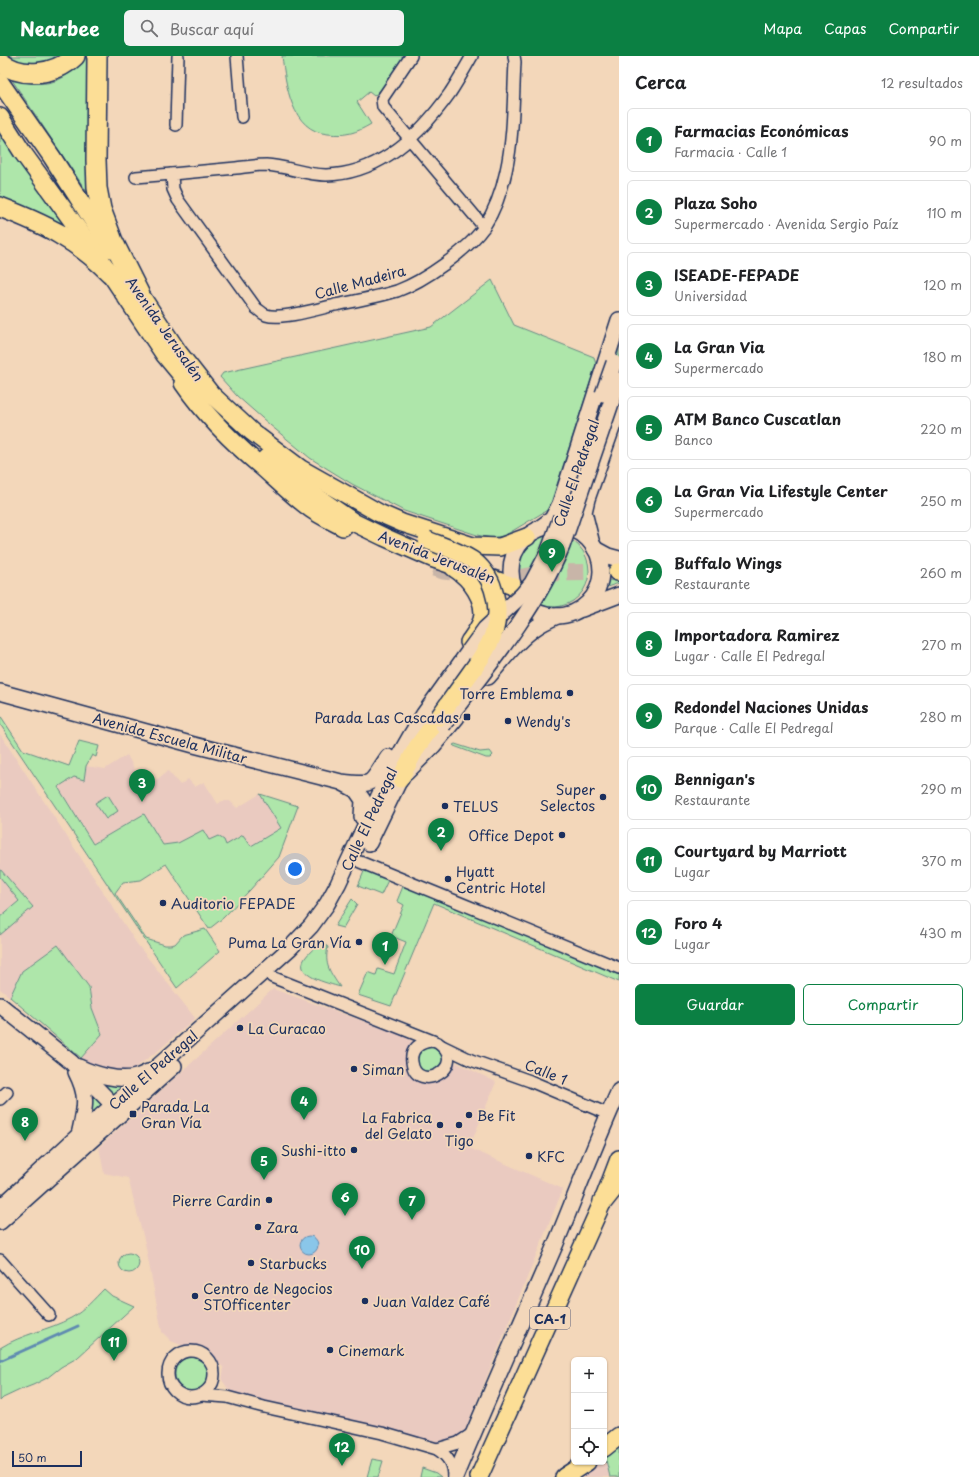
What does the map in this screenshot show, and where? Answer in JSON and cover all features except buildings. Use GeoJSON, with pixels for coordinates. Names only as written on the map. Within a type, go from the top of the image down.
{"type":"FeatureCollection","features":[{"type":"Feature","properties":{"kind":"highway"},"geometry":{"type":"LineString","coordinates":[[0,62],[8,68],[29,73],[40,72],[62,66],[75,56]]}},
{"type":"Feature","properties":{"kind":"highway"},"geometry":{"type":"LineString","coordinates":[[97,56],[97,188],[101,209],[113,241],[139,293]]}},
{"type":"Feature","properties":{"kind":"highway"},"geometry":{"type":"LineString","coordinates":[[0,207],[41,223],[59,233],[98,261],[110,273]]}},
{"type":"Feature","properties":{"kind":"highway"},"geometry":{"type":"LineString","coordinates":[[603,1201],[619,1181]]}},
{"type":"Feature","properties":{"kind":"main road","name":"Avenida Jerusalén"},"geometry":{"type":"LineString","coordinates":[[0,82],[52,157],[178,352],[211,394],[252,432],[301,470],[385,516],[410,526],[473,546],[500,547],[530,535]]}},
{"type":"Feature","properties":{"kind":"main road","name":"Avenida Jerusalén"},"geometry":{"type":"LineString","coordinates":[[0,117],[110,273],[164,354],[200,397],[221,418],[304,488],[355,523],[434,564],[516,591]]}},
{"type":"Feature","properties":{"kind":"main road"},"geometry":{"type":"LineString","coordinates":[[619,320],[560,504],[552,518],[545,525],[530,535],[519,546],[512,560],[511,571],[516,591],[527,605],[537,612],[545,614],[557,616],[574,612],[619,595]]}},
{"type":"Feature","properties":{"kind":"main road","name":"Calle El Pedregal"},"geometry":{"type":"LineString","coordinates":[[0,1222],[117,1109],[156,1068],[290,948],[321,913],[342,876],[391,770],[424,714],[477,639],[494,620],[522,595],[532,583],[541,568],[554,538],[619,347]]}},
{"type":"Feature","properties":{"kind":"main road","name":"Calle El Pedregal"},"geometry":{"type":"LineString","coordinates":[[441,721],[538,596],[562,546],[619,380]]}},
{"type":"Feature","properties":{"kind":"main road"},"geometry":{"type":"LineString","coordinates":[[574,612],[588,602],[595,592],[600,577],[600,565],[586,524],[584,512],[619,408]]}},
{"type":"Feature","properties":{"kind":"main road"},"geometry":{"type":"LineString","coordinates":[[301,470],[327,490],[365,515],[379,522],[460,553],[476,564],[492,585],[498,610],[497,619],[488,648],[441,721],[417,747],[400,779]]}},
{"type":"Feature","properties":{"kind":"main road"},"geometry":{"type":"LineString","coordinates":[[530,535],[550,526],[567,527],[579,533],[593,546],[608,556],[618,567]]}},
{"type":"Feature","properties":{"kind":"main road"},"geometry":{"type":"LineString","coordinates":[[342,876],[346,855],[390,754],[416,712],[477,631],[482,619],[482,609],[479,598],[466,576],[450,566],[434,564]]}},
{"type":"Feature","properties":{"kind":"main road"},"geometry":{"type":"LineString","coordinates":[[465,648],[484,626],[502,609],[516,591]]}},
{"type":"Feature","properties":{"kind":"main road","name":"Calle El Pedregal"},"geometry":{"type":"LineString","coordinates":[[0,1208],[79,1134],[117,1109],[272,977],[314,934],[340,902],[400,779],[447,730],[511,651],[538,626],[557,616]]}},
{"type":"Feature","properties":{"kind":"main road","name":"Avenida Escuela Militar"},"geometry":{"type":"LineString","coordinates":[[0,692],[194,745],[341,782],[365,784],[371,782],[390,754]]}},
{"type":"Feature","properties":{"kind":"main road","name":"Avenida Escuela Militar"},"geometry":{"type":"LineString","coordinates":[[341,782],[356,790],[363,800],[362,817]]}},
{"type":"Feature","properties":{"kind":"main road"},"geometry":{"type":"LineString","coordinates":[[0,1005],[71,1062],[117,1109]]}},
{"type":"Feature","properties":{"kind":"main road"},"geometry":{"type":"LineString","coordinates":[[71,1062],[86,1071],[105,1076],[122,1078],[136,1077],[156,1068]]}},
{"type":"Feature","properties":{"kind":"main road"},"geometry":{"type":"LineString","coordinates":[[71,1062],[82,1084],[85,1096],[85,1111],[79,1134]]}},
{"type":"Feature","properties":{"kind":"main road"},"geometry":{"type":"LineString","coordinates":[[454,1477],[556,1242],[608,1114],[619,1091]]}},
{"type":"Feature","properties":{"kind":"main road","name":"CA-1"},"geometry":{"type":"LineString","coordinates":[[481,1474],[603,1201],[619,1159]]}},
{"type":"Feature","properties":{"kind":"main road"},"geometry":{"type":"LineString","coordinates":[[607,1446],[619,1436]]}},
{"type":"Feature","properties":{"kind":"main road"},"geometry":{"type":"LineString","coordinates":[[564,1477],[582,1465]]}},
{"type":"Feature","properties":{"kind":"main road"},"geometry":{"type":"LineString","coordinates":[[571,1477],[584,1465]]}},
{"type":"Feature","properties":{"kind":"street"},"geometry":{"type":"LineString","coordinates":[[176,125],[178,56]]}},
{"type":"Feature","properties":{"kind":"street"},"geometry":{"type":"LineString","coordinates":[[237,56],[242,117]]}},
{"type":"Feature","properties":{"kind":"street"},"geometry":{"type":"LineString","coordinates":[[411,56],[382,99],[383,107],[484,227]]}},
{"type":"Feature","properties":{"kind":"street"},"geometry":{"type":"LineString","coordinates":[[136,177],[264,165],[316,174],[340,174],[370,166],[410,140],[426,125],[451,92],[472,56]]}},
{"type":"Feature","properties":{"kind":"street","name":"Calle Madeira"},"geometry":{"type":"LineString","coordinates":[[172,174],[173,189],[178,200],[256,308],[265,314],[274,316],[294,314],[366,299],[396,291],[414,284],[450,260],[484,227],[498,200],[506,170],[511,131],[515,62],[514,56]]}},
{"type":"Feature","properties":{"kind":"street"},"geometry":{"type":"LineString","coordinates":[[360,862],[619,968]]}},
{"type":"Feature","properties":{"kind":"street","name":"Calle 1"},"geometry":{"type":"LineString","coordinates":[[272,977],[400,1028],[471,1060],[530,1081],[608,1114]]}},
{"type":"Feature","properties":{"kind":"street"},"geometry":{"type":"LineString","coordinates":[[400,1028],[410,1039],[413,1052],[412,1065],[421,1076],[438,1076],[446,1068],[456,1063],[471,1060]]}},
{"type":"Feature","properties":{"kind":"street"},"geometry":{"type":"LineString","coordinates":[[413,1052],[423,1043],[437,1044],[448,1056],[446,1068]]}},
{"type":"Feature","properties":{"kind":"street"},"geometry":{"type":"LineString","coordinates":[[0,1260],[49,1315]]}},
{"type":"Feature","properties":{"kind":"street"},"geometry":{"type":"LineString","coordinates":[[201,1395],[211,1386],[214,1368],[211,1362],[199,1352],[185,1352],[176,1357],[169,1368],[168,1376],[170,1384],[179,1394],[186,1397],[201,1395],[227,1397],[264,1407],[382,1433],[437,1449],[444,1454],[453,1466],[454,1477]]}},
{"type":"Feature","properties":{"kind":"street"},"geometry":{"type":"LineString","coordinates":[[214,1375],[227,1397]]}},
{"type":"Feature","properties":{"kind":"street"},"geometry":{"type":"LineString","coordinates":[[437,1449],[458,1443],[466,1439],[474,1431]]}},
{"type":"Feature","properties":{"kind":"shaded area"},"geometry":{"type":"Polygon","coordinates":[[[0,734],[137,944],[195,1018],[159,1050],[132,1070],[125,1072],[97,1069],[81,1058],[102,1033],[92,1008],[89,987],[22,971],[10,997],[0,989],[0,734]]]}},
{"type":"Feature","properties":{"kind":"shaded area"},"geometry":{"type":"Polygon","coordinates":[[[127,755],[135,770],[146,767],[156,780],[168,771],[180,785],[188,779],[195,787],[204,782],[218,804],[222,801],[230,801],[237,808],[260,794],[281,828],[251,846],[226,845],[209,840],[203,830],[178,843],[163,845],[144,814],[93,844],[58,787],[74,777],[84,779],[86,766],[105,769],[127,755]]]}},
{"type":"Feature","properties":{"kind":"shaded area"},"geometry":{"type":"Polygon","coordinates":[[[273,989],[394,1032],[496,1082],[469,1148],[563,1189],[465,1430],[454,1439],[442,1443],[231,1393],[222,1380],[224,1368],[201,1346],[181,1345],[171,1341],[162,1332],[145,1243],[128,1178],[104,1173],[99,1147],[273,989]]]}},
{"type":"Feature","properties":{"kind":"shaded area"},"geometry":{"type":"Polygon","coordinates":[[[607,1464],[610,1477],[579,1477],[594,1465],[607,1464]]]}},
{"type":"Feature","properties":{"kind":"green space"},"geometry":{"type":"Polygon","coordinates":[[[3,56],[61,56],[41,64],[17,64],[3,56]]]}},
{"type":"Feature","properties":{"kind":"green space"},"geometry":{"type":"Polygon","coordinates":[[[83,56],[93,56],[93,201],[12,80],[28,83],[43,83],[57,80],[73,70],[83,56]]]}},
{"type":"Feature","properties":{"kind":"green space"},"geometry":{"type":"Polygon","coordinates":[[[282,56],[406,56],[392,77],[379,92],[374,96],[369,92],[357,102],[371,124],[356,132],[340,135],[316,131],[306,125],[298,116],[289,93],[282,56]]]}},
{"type":"Feature","properties":{"kind":"green space"},"geometry":{"type":"Polygon","coordinates":[[[0,130],[75,235],[0,200],[0,130]]]}},
{"type":"Feature","properties":{"kind":"green space"},"geometry":{"type":"Polygon","coordinates":[[[492,280],[514,325],[594,357],[596,365],[549,509],[504,536],[491,538],[477,535],[404,511],[352,484],[310,458],[237,396],[220,377],[223,373],[431,327],[492,280]]]}},
{"type":"Feature","properties":{"kind":"green space"},"geometry":{"type":"Polygon","coordinates":[[[619,336],[619,358],[570,514],[562,512],[619,336]]]}},
{"type":"Feature","properties":{"kind":"green space"},"geometry":{"type":"Polygon","coordinates":[[[553,535],[567,538],[579,545],[586,557],[589,571],[586,585],[579,597],[567,604],[553,607],[539,604],[527,597],[520,585],[517,571],[520,557],[527,545],[539,538],[553,535]]]}},
{"type":"Feature","properties":{"kind":"green space"},"geometry":{"type":"Polygon","coordinates":[[[597,579],[619,581],[619,583],[595,591],[597,579]]]}},
{"type":"Feature","properties":{"kind":"green space"},"geometry":{"type":"Polygon","coordinates":[[[0,715],[23,750],[69,766],[79,741],[99,746],[96,757],[92,755],[86,766],[84,780],[74,777],[58,787],[93,844],[144,814],[163,845],[178,843],[203,830],[209,840],[218,836],[224,840],[226,845],[243,835],[251,846],[281,828],[260,794],[298,806],[279,857],[223,918],[209,929],[166,864],[141,880],[123,882],[115,893],[146,939],[165,945],[170,945],[175,944],[183,935],[205,929],[220,951],[177,988],[0,724],[0,715]]]}},
{"type":"Feature","properties":{"kind":"green space"},"geometry":{"type":"Polygon","coordinates":[[[455,744],[480,752],[490,751],[493,755],[490,758],[486,758],[453,745],[455,744]]]}},
{"type":"Feature","properties":{"kind":"green space"},"geometry":{"type":"Polygon","coordinates":[[[108,795],[118,811],[106,819],[95,803],[108,795]]]}},
{"type":"Feature","properties":{"kind":"green space"},"geometry":{"type":"Polygon","coordinates":[[[0,869],[33,907],[0,935],[0,917],[19,901],[0,877],[0,869]]]}},
{"type":"Feature","properties":{"kind":"green space"},"geometry":{"type":"Polygon","coordinates":[[[365,869],[389,878],[381,895],[358,886],[365,869]]]}},
{"type":"Feature","properties":{"kind":"green space"},"geometry":{"type":"Polygon","coordinates":[[[404,884],[619,974],[619,982],[434,903],[391,1006],[358,995],[368,972],[376,975],[378,969],[394,974],[406,942],[391,936],[404,905],[397,901],[404,884]]]}},
{"type":"Feature","properties":{"kind":"green space"},"geometry":{"type":"Polygon","coordinates":[[[352,899],[357,904],[343,928],[335,926],[352,899]]]}},
{"type":"Feature","properties":{"kind":"green space"},"geometry":{"type":"Polygon","coordinates":[[[321,942],[328,947],[327,964],[340,987],[320,981],[304,970],[303,964],[305,958],[321,942]]]}},
{"type":"Feature","properties":{"kind":"green space"},"geometry":{"type":"Polygon","coordinates":[[[58,945],[89,987],[92,1008],[102,1034],[81,1058],[10,997],[22,971],[58,945]]]}},
{"type":"Feature","properties":{"kind":"green space"},"geometry":{"type":"Polygon","coordinates":[[[430,1046],[439,1050],[443,1059],[439,1068],[430,1072],[421,1068],[417,1059],[421,1050],[430,1046]]]}},
{"type":"Feature","properties":{"kind":"green space"},"geometry":{"type":"Polygon","coordinates":[[[94,1076],[129,1081],[113,1095],[94,1076]]]}},
{"type":"Feature","properties":{"kind":"green space"},"geometry":{"type":"Polygon","coordinates":[[[86,1082],[106,1104],[89,1119],[86,1082]]]}},
{"type":"Feature","properties":{"kind":"green space"},"geometry":{"type":"Polygon","coordinates":[[[129,1253],[136,1256],[139,1263],[136,1270],[129,1273],[122,1270],[119,1263],[122,1256],[129,1253]]]}},
{"type":"Feature","properties":{"kind":"green space"},"geometry":{"type":"Polygon","coordinates":[[[104,1289],[112,1296],[134,1306],[77,1358],[61,1367],[47,1378],[3,1398],[0,1401],[0,1348],[17,1339],[54,1326],[71,1318],[85,1308],[104,1289]]]}},
{"type":"Feature","properties":{"kind":"green space"},"geometry":{"type":"Polygon","coordinates":[[[192,1357],[198,1358],[204,1362],[208,1368],[208,1380],[204,1386],[198,1390],[192,1391],[186,1390],[180,1386],[176,1380],[175,1374],[176,1368],[180,1362],[186,1358],[192,1357]]]}},
{"type":"Feature","properties":{"kind":"green space"},"geometry":{"type":"Polygon","coordinates":[[[619,1448],[619,1477],[610,1477],[607,1464],[607,1455],[619,1448]]]}},
{"type":"Feature","properties":{"kind":"green space"},"geometry":{"type":"Polygon","coordinates":[[[372,1459],[383,1461],[378,1477],[367,1477],[372,1459]]]}},
{"type":"Feature","properties":{"kind":"green space"},"geometry":{"type":"Polygon","coordinates":[[[422,1468],[436,1473],[441,1477],[420,1477],[422,1468]]]}},
{"type":"Feature","properties":{"kind":"water"},"geometry":{"type":"Polygon","coordinates":[[[309,1236],[315,1239],[318,1245],[315,1251],[309,1254],[303,1251],[300,1245],[303,1239],[309,1236]]]}},
{"type":"Feature","properties":{"kind":"waterway"},"geometry":{"type":"LineString","coordinates":[[0,1361],[78,1326]]}},
{"type":"Feature","properties":{"kind":"tunnel"},"geometry":{"type":"LineString","coordinates":[[434,568],[444,571],[463,573]]}},
{"type":"Feature","properties":{"kind":"tunnel"},"geometry":{"type":"LineString","coordinates":[[493,578],[504,580],[548,573],[617,572]]}},
{"type":"Feature","properties":{"kind":"place","name":"Redondel Naciones Unidas"},"geometry":{"type":"Point","coordinates":[552,572]}},
{"type":"Feature","properties":{"kind":"place","name":"Torre Emblema"},"geometry":{"type":"Point","coordinates":[570,693]}},
{"type":"Feature","properties":{"kind":"place","name":"Parada Las Cascadas"},"geometry":{"type":"Point","coordinates":[467,717]}},
{"type":"Feature","properties":{"kind":"place","name":"Wendy's"},"geometry":{"type":"Point","coordinates":[508,721]}},
{"type":"Feature","properties":{"kind":"place","name":"Super Selectos"},"geometry":{"type":"Point","coordinates":[603,797]}},
{"type":"Feature","properties":{"kind":"place","name":"ISEADE-FEPADE"},"geometry":{"type":"Point","coordinates":[142,802]}},
{"type":"Feature","properties":{"kind":"place","name":"TELUS"},"geometry":{"type":"Point","coordinates":[445,806]}},
{"type":"Feature","properties":{"kind":"place","name":"Office Depot"},"geometry":{"type":"Point","coordinates":[562,835]}},
{"type":"Feature","properties":{"kind":"place","name":"Plaza Soho"},"geometry":{"type":"Point","coordinates":[441,851]}},
{"type":"Feature","properties":{"kind":"place","name":"Hyatt Centric Hotel"},"geometry":{"type":"Point","coordinates":[448,879]}},
{"type":"Feature","properties":{"kind":"place","name":"Auditorio FEPADE"},"geometry":{"type":"Point","coordinates":[163,903]}},
{"type":"Feature","properties":{"kind":"place","name":"Puma La Gran Vía"},"geometry":{"type":"Point","coordinates":[359,942]}},
{"type":"Feature","properties":{"kind":"place","name":"Farmacias Económicas"},"geometry":{"type":"Point","coordinates":[385,965]}},
{"type":"Feature","properties":{"kind":"place","name":"La Curacao"},"geometry":{"type":"Point","coordinates":[240,1028]}},
{"type":"Feature","properties":{"kind":"place","name":"Siman"},"geometry":{"type":"Point","coordinates":[354,1069]}},
{"type":"Feature","properties":{"kind":"place","name":"Parada La Gran Vía"},"geometry":{"type":"Point","coordinates":[133,1114]}},
{"type":"Feature","properties":{"kind":"place","name":"Be Fit"},"geometry":{"type":"Point","coordinates":[469,1115]}},
{"type":"Feature","properties":{"kind":"place","name":"La Gran Via"},"geometry":{"type":"Point","coordinates":[304,1120]}},
{"type":"Feature","properties":{"kind":"place","name":"La Fabrica del Gelato"},"geometry":{"type":"Point","coordinates":[440,1125]}},
{"type":"Feature","properties":{"kind":"place","name":"Tigo"},"geometry":{"type":"Point","coordinates":[459,1125]}},
{"type":"Feature","properties":{"kind":"place","name":"Importadora Ramirez"},"geometry":{"type":"Point","coordinates":[25,1141]}},
{"type":"Feature","properties":{"kind":"place","name":"Sushi-itto"},"geometry":{"type":"Point","coordinates":[354,1150]}},
{"type":"Feature","properties":{"kind":"place","name":"KFC"},"geometry":{"type":"Point","coordinates":[529,1156]}},
{"type":"Feature","properties":{"kind":"place","name":"ATM Banco Cuscatlan"},"geometry":{"type":"Point","coordinates":[264,1180]}},
{"type":"Feature","properties":{"kind":"place","name":"Pierre Cardin"},"geometry":{"type":"Point","coordinates":[269,1200]}},
{"type":"Feature","properties":{"kind":"place","name":"La Gran Via Lifestyle Center"},"geometry":{"type":"Point","coordinates":[345,1216]}},
{"type":"Feature","properties":{"kind":"place","name":"Buffalo Wings"},"geometry":{"type":"Point","coordinates":[412,1220]}},
{"type":"Feature","properties":{"kind":"place","name":"Zara"},"geometry":{"type":"Point","coordinates":[258,1227]}},
{"type":"Feature","properties":{"kind":"place","name":"Starbucks"},"geometry":{"type":"Point","coordinates":[251,1263]}},
{"type":"Feature","properties":{"kind":"place","name":"Bennigan's"},"geometry":{"type":"Point","coordinates":[362,1269]}},
{"type":"Feature","properties":{"kind":"place","name":"Centro de Negocios STOfficenter"},"geometry":{"type":"Point","coordinates":[195,1296]}},
{"type":"Feature","properties":{"kind":"place","name":"Juan Valdez Café"},"geometry":{"type":"Point","coordinates":[365,1301]}},
{"type":"Feature","properties":{"kind":"place","name":"Cinemark"},"geometry":{"type":"Point","coordinates":[330,1350]}},
{"type":"Feature","properties":{"kind":"place","name":"Courtyard by Marriott"},"geometry":{"type":"Point","coordinates":[114,1361]}},
{"type":"Feature","properties":{"kind":"place","name":"Foro 4"},"geometry":{"type":"Point","coordinates":[342,1466]}}]}
